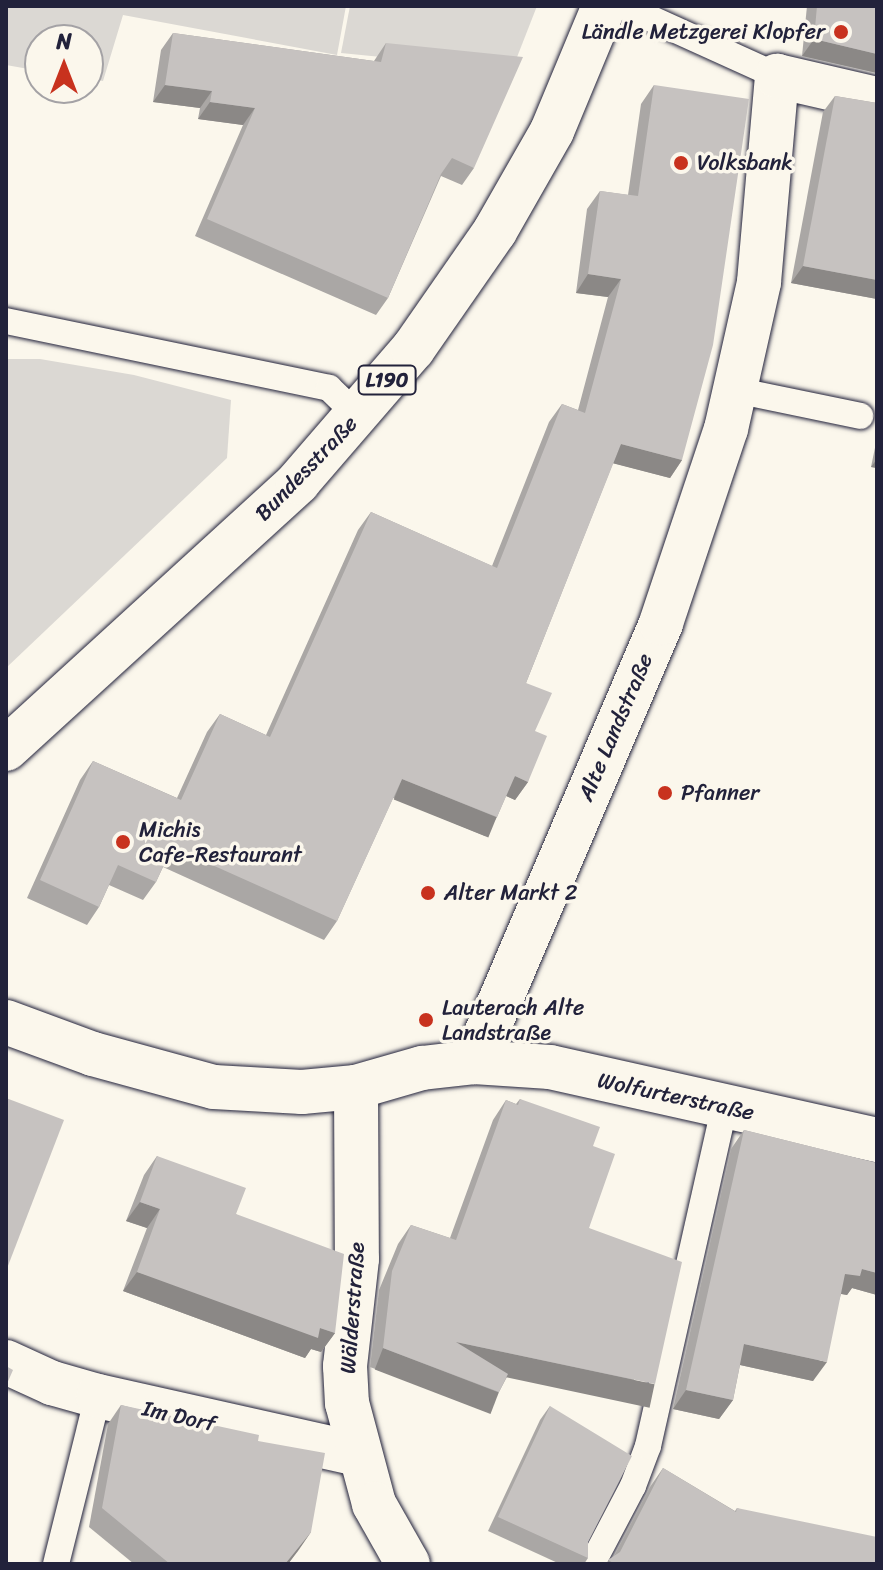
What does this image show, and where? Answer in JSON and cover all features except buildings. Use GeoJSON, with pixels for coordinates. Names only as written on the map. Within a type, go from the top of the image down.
{"type":"FeatureCollection","features":[{"type":"Feature","properties":{"kind":"street","name":"Bundesstraße"},"geometry":{"type":"LineString","coordinates":[[6,749],[298,482],[413,349],[495,231],[552,131],[604,6]]}},
{"type":"Feature","properties":{"kind":"street"},"geometry":{"type":"LineString","coordinates":[[777,76],[877,99]]}},
{"type":"Feature","properties":{"kind":"street","name":"Alte Landstraße"},"geometry":{"type":"LineString","coordinates":[[474,1062],[661,623],[735,390],[759,282],[777,76]]}},
{"type":"Feature","properties":{"kind":"street"},"geometry":{"type":"LineString","coordinates":[[6,1022],[93,1054],[214,1087],[302,1092],[356,1087],[422,1068],[474,1062]]}},
{"type":"Feature","properties":{"kind":"street","name":"Wolfurterstraße"},"geometry":{"type":"LineString","coordinates":[[474,1062],[550,1067],[877,1140]]}},
{"type":"Feature","properties":{"kind":"street","name":"Wälderstraße"},"geometry":{"type":"LineString","coordinates":[[356,1087],[357,1259],[345,1366],[357,1454],[374,1504],[408,1564]]}},
{"type":"Feature","properties":{"kind":"street","name":"Im Dorf"},"geometry":{"type":"LineString","coordinates":[[6,1362],[52,1383],[98,1396],[357,1454]]}},
{"type":"Feature","properties":{"kind":"lane"},"geometry":{"type":"LineString","coordinates":[[623,6],[777,76]]}},
{"type":"Feature","properties":{"kind":"lane"},"geometry":{"type":"LineString","coordinates":[[6,321],[329,388],[357,415]]}},
{"type":"Feature","properties":{"kind":"lane"},"geometry":{"type":"LineString","coordinates":[[735,390],[860,416]]}},
{"type":"Feature","properties":{"kind":"lane"},"geometry":{"type":"LineString","coordinates":[[592,1564],[633,1486],[648,1446],[724,1108]]}},
{"type":"Feature","properties":{"kind":"lane"},"geometry":{"type":"LineString","coordinates":[[56,1564],[98,1396]]}},
{"type":"Feature","properties":{"kind":"shaded area"},"geometry":{"type":"Polygon","coordinates":[[[6,6],[346,6],[337,55],[123,15],[104,78],[104,24],[24,24],[24,68],[6,65],[6,6]]]}},
{"type":"Feature","properties":{"kind":"shaded area"},"geometry":{"type":"Polygon","coordinates":[[[350,6],[537,6],[512,70],[341,53],[350,6]]]}},
{"type":"Feature","properties":{"kind":"shaded area"},"geometry":{"type":"Polygon","coordinates":[[[6,359],[40,359],[134,375],[231,400],[227,458],[6,668],[6,359]]]}},
{"type":"Feature","properties":{"kind":"place","name":"Ländle Metzgerei Klopfer"},"geometry":{"type":"Point","coordinates":[841,32]}},
{"type":"Feature","properties":{"kind":"place","name":"Volksbank"},"geometry":{"type":"Point","coordinates":[681,163]}},
{"type":"Feature","properties":{"kind":"place","name":"Pfanner"},"geometry":{"type":"Point","coordinates":[665,793]}},
{"type":"Feature","properties":{"kind":"place","name":"Michis Cafe-Restaurant"},"geometry":{"type":"Point","coordinates":[123,842]}},
{"type":"Feature","properties":{"kind":"place","name":"Alter Markt 2"},"geometry":{"type":"Point","coordinates":[428,893]}},
{"type":"Feature","properties":{"kind":"place","name":"Lauterach Alte Landstraße"},"geometry":{"type":"Point","coordinates":[426,1020]}}]}
